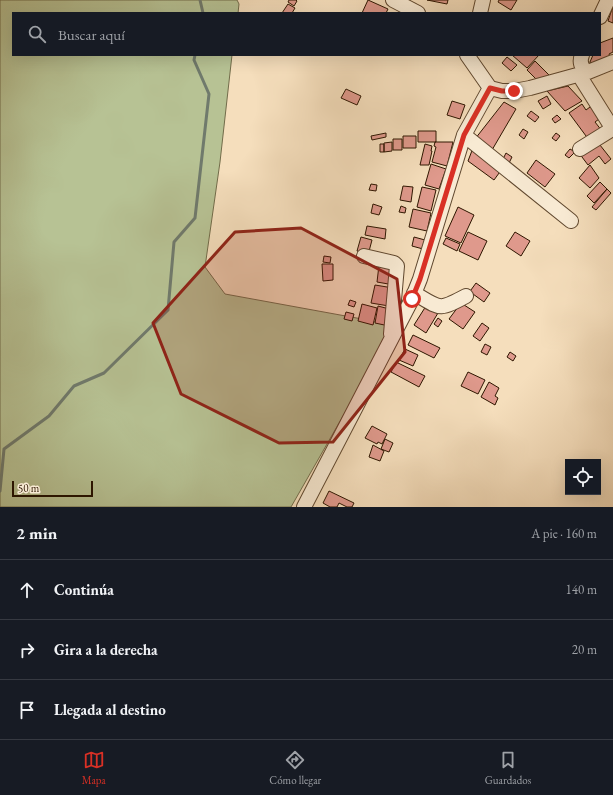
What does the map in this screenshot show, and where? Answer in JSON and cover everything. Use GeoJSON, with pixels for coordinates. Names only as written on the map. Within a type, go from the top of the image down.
{"type":"FeatureCollection","features":[{"type":"Feature","properties":{"kind":"street"},"geometry":{"type":"LineString","coordinates":[[393,0],[412,8]]}},
{"type":"Feature","properties":{"kind":"street"},"geometry":{"type":"LineString","coordinates":[[480,12],[483,0]]}},
{"type":"Feature","properties":{"kind":"street"},"geometry":{"type":"LineString","coordinates":[[601,15],[608,0]]}},
{"type":"Feature","properties":{"kind":"street"},"geometry":{"type":"LineString","coordinates":[[469,56],[490,88],[502,91],[514,91],[530,88],[583,74],[613,62]]}},
{"type":"Feature","properties":{"kind":"street"},"geometry":{"type":"LineString","coordinates":[[580,149],[609,131],[610,126],[583,74],[580,60],[582,56]]}},
{"type":"Feature","properties":{"kind":"street"},"geometry":{"type":"LineString","coordinates":[[304,507],[390,343],[414,293],[464,135],[490,88]]}},
{"type":"Feature","properties":{"kind":"street"},"geometry":{"type":"LineString","coordinates":[[464,135],[571,221]]}},
{"type":"Feature","properties":{"kind":"street"},"geometry":{"type":"LineString","coordinates":[[364,256],[394,263],[397,266],[390,343]]}},
{"type":"Feature","properties":{"kind":"street"},"geometry":{"type":"LineString","coordinates":[[414,293],[440,307],[449,305],[466,296]]}},
{"type":"Feature","properties":{"kind":"highlighted area"},"geometry":{"type":"Polygon","coordinates":[[[301,228],[397,279],[405,352],[333,442],[279,443],[181,394],[153,323],[235,232],[301,228]]]}},
{"type":"Feature","properties":{"kind":"green space"},"geometry":{"type":"Polygon","coordinates":[[[0,0],[237,0],[239,4],[238,12],[12,12],[12,56],[232,56],[220,162],[205,267],[225,294],[395,325],[291,507],[0,507],[0,0]]]}},
{"type":"Feature","properties":{"kind":"building"},"geometry":{"type":"Polygon","coordinates":[[[289,0],[297,1],[294,6],[288,2],[289,0]]]}},
{"type":"Feature","properties":{"kind":"building"},"geometry":{"type":"Polygon","coordinates":[[[368,0],[388,9],[386,12],[362,12],[368,0]]]}},
{"type":"Feature","properties":{"kind":"building"},"geometry":{"type":"Polygon","coordinates":[[[427,0],[448,0],[447,4],[427,0]]]}},
{"type":"Feature","properties":{"kind":"building"},"geometry":{"type":"Polygon","coordinates":[[[499,0],[517,0],[511,10],[498,2],[499,0]]]}},
{"type":"Feature","properties":{"kind":"building"},"geometry":{"type":"Polygon","coordinates":[[[288,4],[295,8],[293,12],[283,12],[288,4]]]}},
{"type":"Feature","properties":{"kind":"building"},"geometry":{"type":"Polygon","coordinates":[[[613,6],[613,23],[608,21],[613,6]]]}},
{"type":"Feature","properties":{"kind":"building"},"geometry":{"type":"Polygon","coordinates":[[[613,38],[613,52],[609,54],[610,57],[591,65],[590,62],[593,56],[601,56],[601,43],[613,38]]]}},
{"type":"Feature","properties":{"kind":"building"},"geometry":{"type":"Polygon","coordinates":[[[513,56],[538,56],[527,68],[513,56]]]}},
{"type":"Feature","properties":{"kind":"building"},"geometry":{"type":"Polygon","coordinates":[[[507,57],[517,65],[511,71],[502,63],[507,57]]]}},
{"type":"Feature","properties":{"kind":"building"},"geometry":{"type":"Polygon","coordinates":[[[535,61],[551,77],[537,80],[527,70],[535,61]]]}},
{"type":"Feature","properties":{"kind":"building"},"geometry":{"type":"Polygon","coordinates":[[[568,86],[582,101],[565,111],[547,91],[568,86]]]}},
{"type":"Feature","properties":{"kind":"building"},"geometry":{"type":"Polygon","coordinates":[[[346,89],[361,96],[357,105],[341,98],[346,89]]]}},
{"type":"Feature","properties":{"kind":"building"},"geometry":{"type":"Polygon","coordinates":[[[547,96],[551,104],[543,109],[538,101],[547,96]]]}},
{"type":"Feature","properties":{"kind":"building"},"geometry":{"type":"Polygon","coordinates":[[[452,101],[465,105],[460,119],[447,115],[452,101]]]}},
{"type":"Feature","properties":{"kind":"building"},"geometry":{"type":"Polygon","coordinates":[[[504,102],[516,109],[492,150],[475,139],[504,102]]]}},
{"type":"Feature","properties":{"kind":"building"},"geometry":{"type":"Polygon","coordinates":[[[582,104],[586,110],[594,104],[603,116],[595,122],[602,131],[589,140],[569,113],[582,104]]]}},
{"type":"Feature","properties":{"kind":"building"},"geometry":{"type":"Polygon","coordinates":[[[531,111],[539,117],[535,122],[527,116],[531,111]]]}},
{"type":"Feature","properties":{"kind":"building"},"geometry":{"type":"Polygon","coordinates":[[[557,115],[561,119],[555,123],[552,119],[557,115]]]}},
{"type":"Feature","properties":{"kind":"building"},"geometry":{"type":"Polygon","coordinates":[[[523,129],[528,132],[524,139],[519,135],[523,129]]]}},
{"type":"Feature","properties":{"kind":"building"},"geometry":{"type":"Polygon","coordinates":[[[418,131],[436,131],[436,142],[418,142],[418,131]]]}},
{"type":"Feature","properties":{"kind":"building"},"geometry":{"type":"Polygon","coordinates":[[[386,133],[386,137],[372,140],[371,136],[386,133]]]}},
{"type":"Feature","properties":{"kind":"building"},"geometry":{"type":"Polygon","coordinates":[[[556,133],[560,136],[556,141],[552,138],[556,133]]]}},
{"type":"Feature","properties":{"kind":"building"},"geometry":{"type":"Polygon","coordinates":[[[403,136],[416,136],[416,148],[403,148],[403,136]]]}},
{"type":"Feature","properties":{"kind":"building"},"geometry":{"type":"Polygon","coordinates":[[[393,139],[402,139],[402,150],[393,150],[393,139]]]}},
{"type":"Feature","properties":{"kind":"building"},"geometry":{"type":"Polygon","coordinates":[[[596,140],[611,159],[605,164],[599,156],[588,165],[579,153],[596,140]]]}},
{"type":"Feature","properties":{"kind":"building"},"geometry":{"type":"Polygon","coordinates":[[[392,142],[392,151],[384,152],[384,143],[392,142]]]}},
{"type":"Feature","properties":{"kind":"building"},"geometry":{"type":"Polygon","coordinates":[[[435,142],[453,142],[447,166],[432,162],[436,147],[434,146],[435,142]]]}},
{"type":"Feature","properties":{"kind":"building"},"geometry":{"type":"Polygon","coordinates":[[[380,144],[384,144],[384,152],[380,152],[380,144]]]}},
{"type":"Feature","properties":{"kind":"building"},"geometry":{"type":"Polygon","coordinates":[[[425,144],[432,146],[429,165],[420,165],[425,144]]]}},
{"type":"Feature","properties":{"kind":"building"},"geometry":{"type":"Polygon","coordinates":[[[473,148],[502,169],[494,180],[468,161],[473,148]]]}},
{"type":"Feature","properties":{"kind":"building"},"geometry":{"type":"Polygon","coordinates":[[[570,149],[575,152],[569,158],[565,155],[570,149]]]}},
{"type":"Feature","properties":{"kind":"building"},"geometry":{"type":"Polygon","coordinates":[[[506,153],[512,157],[508,165],[502,161],[506,153]]]}},
{"type":"Feature","properties":{"kind":"building"},"geometry":{"type":"Polygon","coordinates":[[[536,160],[555,174],[545,187],[527,173],[536,160]]]}},
{"type":"Feature","properties":{"kind":"building"},"geometry":{"type":"Polygon","coordinates":[[[431,164],[446,169],[439,189],[425,185],[431,164]]]}},
{"type":"Feature","properties":{"kind":"building"},"geometry":{"type":"Polygon","coordinates":[[[590,165],[599,178],[590,188],[579,178],[590,165]]]}},
{"type":"Feature","properties":{"kind":"building"},"geometry":{"type":"Polygon","coordinates":[[[600,182],[607,189],[594,203],[587,196],[600,182]]]}},
{"type":"Feature","properties":{"kind":"building"},"geometry":{"type":"Polygon","coordinates":[[[371,184],[377,185],[376,191],[369,190],[371,184]]]}},
{"type":"Feature","properties":{"kind":"building"},"geometry":{"type":"Polygon","coordinates":[[[403,186],[413,187],[411,202],[400,200],[403,186]]]}},
{"type":"Feature","properties":{"kind":"building"},"geometry":{"type":"Polygon","coordinates":[[[422,187],[436,190],[431,211],[417,207],[422,187]]]}},
{"type":"Feature","properties":{"kind":"building"},"geometry":{"type":"Polygon","coordinates":[[[607,189],[611,193],[596,210],[592,207],[607,189]]]}},
{"type":"Feature","properties":{"kind":"building"},"geometry":{"type":"Polygon","coordinates":[[[373,204],[382,207],[379,215],[371,213],[373,204]]]}},
{"type":"Feature","properties":{"kind":"building"},"geometry":{"type":"Polygon","coordinates":[[[401,206],[406,208],[405,213],[399,212],[401,206]]]}},
{"type":"Feature","properties":{"kind":"building"},"geometry":{"type":"Polygon","coordinates":[[[458,207],[474,215],[461,243],[445,236],[458,207]]]}},
{"type":"Feature","properties":{"kind":"building"},"geometry":{"type":"Polygon","coordinates":[[[413,209],[431,213],[427,231],[409,227],[413,209]]]}},
{"type":"Feature","properties":{"kind":"building"},"geometry":{"type":"Polygon","coordinates":[[[367,226],[386,229],[385,239],[365,235],[367,226]]]}},
{"type":"Feature","properties":{"kind":"building"},"geometry":{"type":"Polygon","coordinates":[[[468,232],[487,241],[478,260],[459,251],[468,232]]]}},
{"type":"Feature","properties":{"kind":"building"},"geometry":{"type":"Polygon","coordinates":[[[515,232],[530,241],[521,256],[506,246],[515,232]]]}},
{"type":"Feature","properties":{"kind":"building"},"geometry":{"type":"Polygon","coordinates":[[[361,237],[372,240],[368,255],[357,251],[361,237]]]}},
{"type":"Feature","properties":{"kind":"building"},"geometry":{"type":"Polygon","coordinates":[[[414,237],[425,240],[423,249],[412,246],[414,237]]]}},
{"type":"Feature","properties":{"kind":"building"},"geometry":{"type":"Polygon","coordinates":[[[446,238],[460,244],[457,251],[443,244],[446,238]]]}},
{"type":"Feature","properties":{"kind":"building"},"geometry":{"type":"Polygon","coordinates":[[[324,256],[331,257],[330,263],[323,262],[324,256]]]}},
{"type":"Feature","properties":{"kind":"building"},"geometry":{"type":"Polygon","coordinates":[[[322,264],[333,264],[333,280],[323,281],[322,264]]]}},
{"type":"Feature","properties":{"kind":"building"},"geometry":{"type":"Polygon","coordinates":[[[379,265],[396,268],[394,285],[377,282],[379,265]]]}},
{"type":"Feature","properties":{"kind":"building"},"geometry":{"type":"Polygon","coordinates":[[[476,283],[490,293],[484,302],[473,294],[472,296],[468,294],[476,283]]]}},
{"type":"Feature","properties":{"kind":"building"},"geometry":{"type":"Polygon","coordinates":[[[375,285],[393,288],[389,306],[371,303],[375,285]]]}},
{"type":"Feature","properties":{"kind":"building"},"geometry":{"type":"Polygon","coordinates":[[[350,300],[356,302],[354,307],[348,305],[350,300]]]}},
{"type":"Feature","properties":{"kind":"building"},"geometry":{"type":"Polygon","coordinates":[[[461,303],[475,312],[463,329],[449,319],[461,303]]]}},
{"type":"Feature","properties":{"kind":"building"},"geometry":{"type":"Polygon","coordinates":[[[362,304],[377,308],[373,325],[358,321],[362,304]]]}},
{"type":"Feature","properties":{"kind":"building"},"geometry":{"type":"Polygon","coordinates":[[[378,306],[393,310],[389,326],[375,323],[378,306]]]}},
{"type":"Feature","properties":{"kind":"building"},"geometry":{"type":"Polygon","coordinates":[[[426,306],[438,313],[426,333],[414,325],[426,306]]]}},
{"type":"Feature","properties":{"kind":"building"},"geometry":{"type":"Polygon","coordinates":[[[346,312],[354,314],[352,321],[344,319],[346,312]]]}},
{"type":"Feature","properties":{"kind":"building"},"geometry":{"type":"Polygon","coordinates":[[[438,318],[442,321],[438,327],[434,324],[438,318]]]}},
{"type":"Feature","properties":{"kind":"building"},"geometry":{"type":"Polygon","coordinates":[[[482,323],[489,328],[480,341],[473,336],[482,323]]]}},
{"type":"Feature","properties":{"kind":"building"},"geometry":{"type":"Polygon","coordinates":[[[413,335],[440,348],[434,358],[408,345],[413,335]]]}},
{"type":"Feature","properties":{"kind":"building"},"geometry":{"type":"Polygon","coordinates":[[[485,344],[491,347],[487,355],[481,352],[485,344]]]}},
{"type":"Feature","properties":{"kind":"building"},"geometry":{"type":"Polygon","coordinates":[[[405,349],[418,355],[413,366],[399,360],[405,349]]]}},
{"type":"Feature","properties":{"kind":"building"},"geometry":{"type":"Polygon","coordinates":[[[510,352],[516,356],[513,361],[507,357],[510,352]]]}},
{"type":"Feature","properties":{"kind":"building"},"geometry":{"type":"Polygon","coordinates":[[[396,362],[425,376],[419,387],[391,372],[396,362]]]}},
{"type":"Feature","properties":{"kind":"building"},"geometry":{"type":"Polygon","coordinates":[[[468,372],[485,380],[478,394],[461,386],[468,372]]]}},
{"type":"Feature","properties":{"kind":"building"},"geometry":{"type":"Polygon","coordinates":[[[489,382],[499,388],[495,396],[498,398],[495,405],[481,397],[489,382]]]}},
{"type":"Feature","properties":{"kind":"building"},"geometry":{"type":"Polygon","coordinates":[[[372,426],[387,434],[382,444],[378,442],[377,444],[365,438],[372,426]]]}},
{"type":"Feature","properties":{"kind":"building"},"geometry":{"type":"Polygon","coordinates":[[[385,439],[393,443],[389,452],[381,449],[385,439]]]}},
{"type":"Feature","properties":{"kind":"building"},"geometry":{"type":"Polygon","coordinates":[[[373,445],[384,451],[380,461],[369,457],[373,445]]]}},
{"type":"Feature","properties":{"kind":"building"},"geometry":{"type":"Polygon","coordinates":[[[329,491],[354,503],[352,507],[347,507],[339,503],[337,507],[330,507],[323,503],[329,491]]]}},
{"type":"Feature","properties":{"kind":"waterway"},"geometry":{"type":"LineString","coordinates":[[200,0],[203,12]]}},
{"type":"Feature","properties":{"kind":"waterway"},"geometry":{"type":"LineString","coordinates":[[0,491],[4,449],[49,416],[74,386],[104,373],[168,310],[174,242],[195,218],[209,94],[194,60],[195,56]]}},
{"type":"Feature","properties":{"kind":"route"},"geometry":{"type":"LineString","coordinates":[[412,299],[420,279],[464,135],[490,88],[502,91],[514,91]]}}]}
